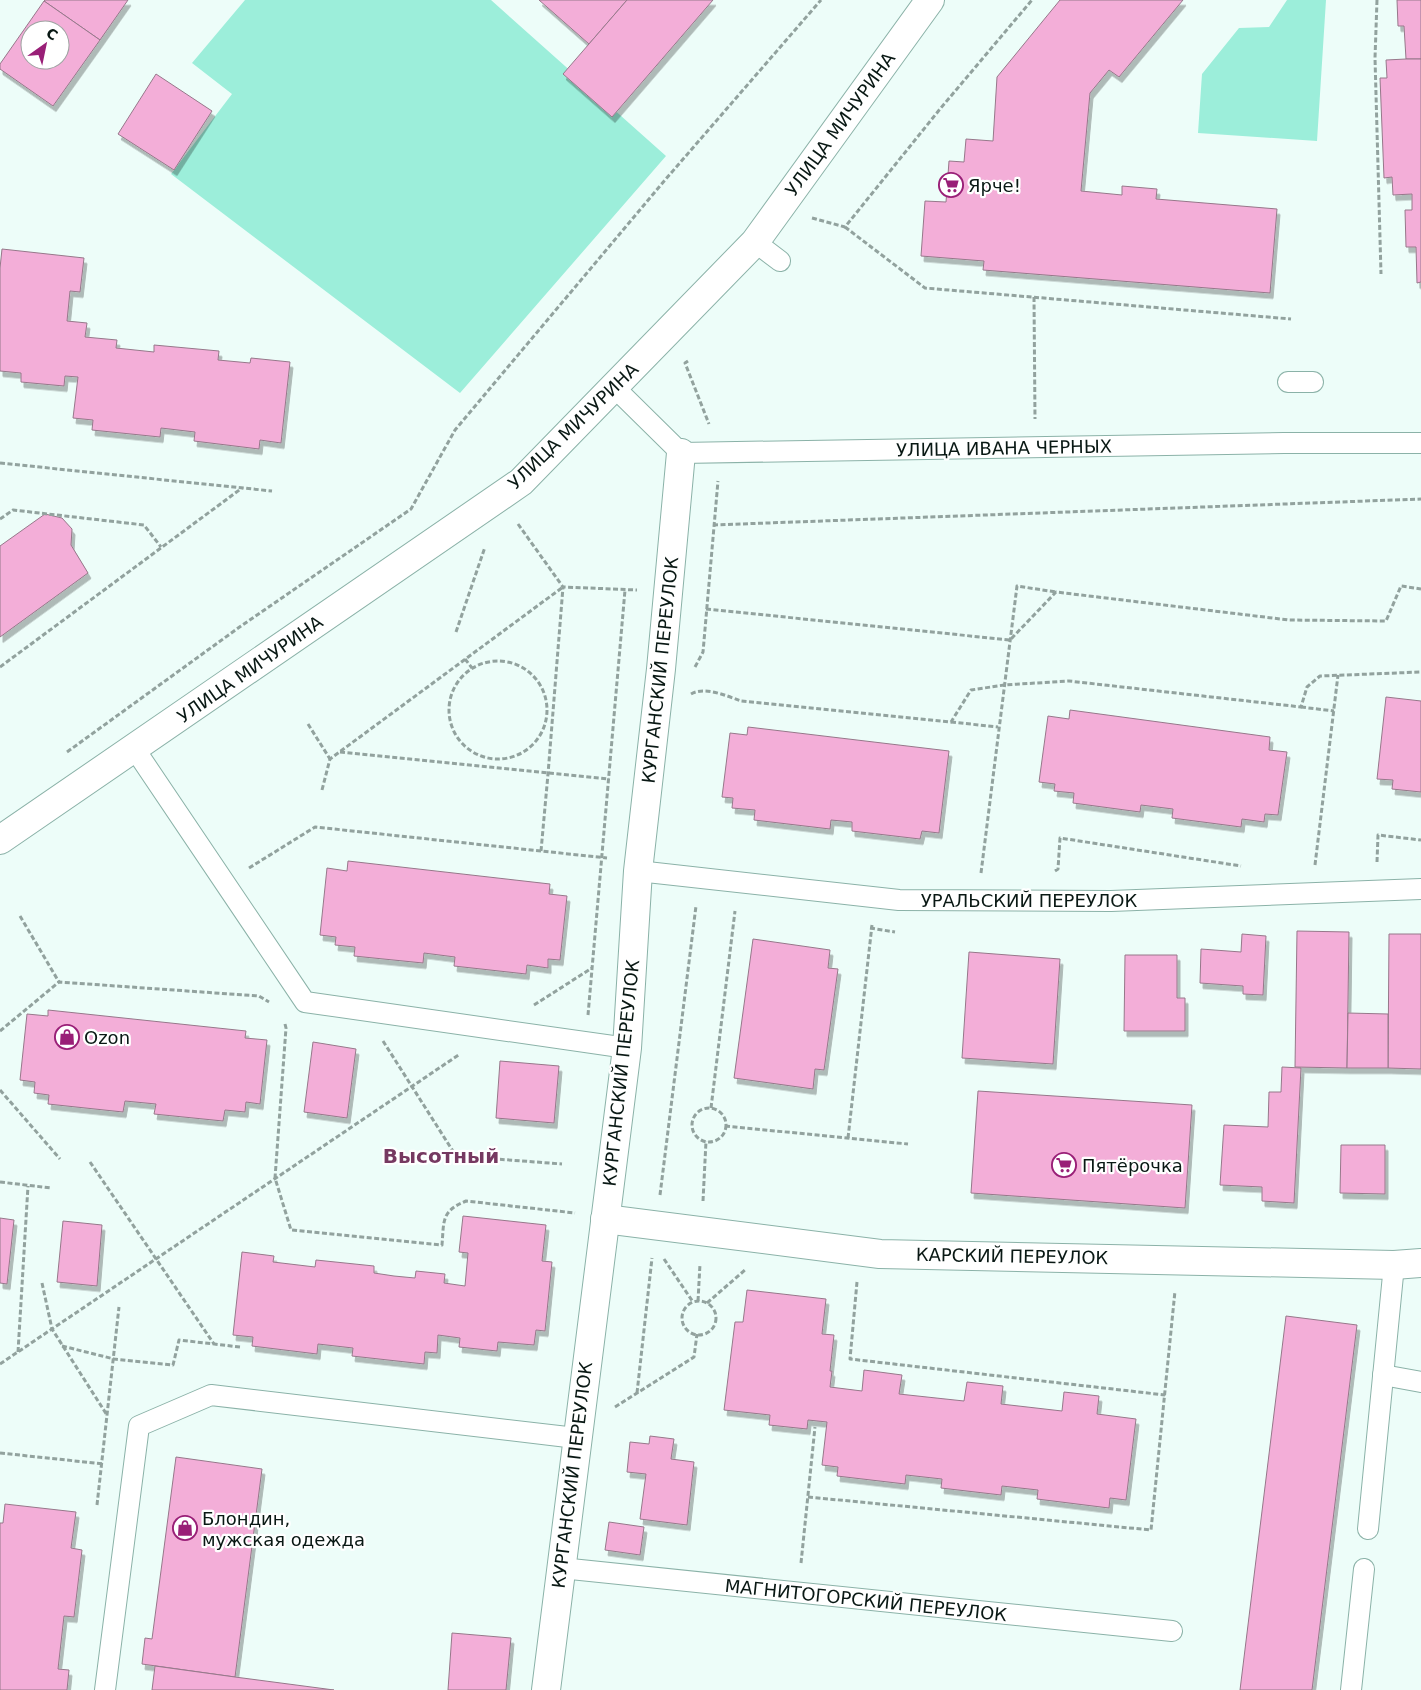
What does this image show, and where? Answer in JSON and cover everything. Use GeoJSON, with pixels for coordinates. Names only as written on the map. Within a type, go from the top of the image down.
{"type":"FeatureCollection","features":[{"type":"Feature","properties":{"kind":"street","name":"УЛИЦА МИЧУРИНА"},"geometry":{"type":"LineString","coordinates":[[0,840],[521,482],[755,242],[930,0]]}},
{"type":"Feature","properties":{"kind":"street","name":"КУРГАНСКИЙ ПЕРЕУЛОК"},"geometry":{"type":"LineString","coordinates":[[546,1690],[627,1048],[639,864],[681,454]]}},
{"type":"Feature","properties":{"kind":"street","name":"КАРСКИЙ ПЕРЕУЛОК"},"geometry":{"type":"LineString","coordinates":[[605,1219],[880,1254],[1408,1264]]}},
{"type":"Feature","properties":{"kind":"lane"},"geometry":{"type":"LineString","coordinates":[[755,242],[780,261]]}},
{"type":"Feature","properties":{"kind":"lane"},"geometry":{"type":"LineString","coordinates":[[1288,382],[1313,382]]}},
{"type":"Feature","properties":{"kind":"lane"},"geometry":{"type":"LineString","coordinates":[[614,387],[681,454]]}},
{"type":"Feature","properties":{"kind":"lane","name":"УЛИЦА ИВАНА ЧЕРНЫХ"},"geometry":{"type":"LineString","coordinates":[[681,454],[1421,442]]}},
{"type":"Feature","properties":{"kind":"lane"},"geometry":{"type":"LineString","coordinates":[[134,748],[305,1002],[627,1048]]}},
{"type":"Feature","properties":{"kind":"lane","name":"УРАЛЬСКИЙ ПЕРЕУЛОК"},"geometry":{"type":"LineString","coordinates":[[639,864],[699,878],[899,900],[1110,901],[1421,889]]}},
{"type":"Feature","properties":{"kind":"lane"},"geometry":{"type":"LineString","coordinates":[[1368,1529],[1383,1375],[1408,1264]]}},
{"type":"Feature","properties":{"kind":"lane"},"geometry":{"type":"LineString","coordinates":[[1383,1375],[1421,1382]]}},
{"type":"Feature","properties":{"kind":"lane"},"geometry":{"type":"LineString","coordinates":[[105,1690],[139,1426],[211,1395],[577,1434]]}},
{"type":"Feature","properties":{"kind":"lane","name":"МАГНИТОГОРСКИЙ ПЕРЕУЛОК"},"geometry":{"type":"LineString","coordinates":[[561,1568],[1172,1631]]}},
{"type":"Feature","properties":{"kind":"lane"},"geometry":{"type":"LineString","coordinates":[[1352,1690],[1364,1569]]}},
{"type":"Feature","properties":{"kind":"path"},"geometry":{"type":"LineString","coordinates":[[64,754],[241,626],[411,510],[455,430],[665,180],[821,0]]}},
{"type":"Feature","properties":{"kind":"path"},"geometry":{"type":"LineString","coordinates":[[846,227],[940,109],[1032,0]]}},
{"type":"Feature","properties":{"kind":"path"},"geometry":{"type":"LineString","coordinates":[[1377,0],[1375,58],[1381,274]]}},
{"type":"Feature","properties":{"kind":"path"},"geometry":{"type":"LineString","coordinates":[[808,217],[846,227],[925,288],[1291,319]]}},
{"type":"Feature","properties":{"kind":"path"},"geometry":{"type":"LineString","coordinates":[[1034,297],[1035,447]]}},
{"type":"Feature","properties":{"kind":"path"},"geometry":{"type":"LineString","coordinates":[[692,356],[685,363],[720,453],[703,652],[693,672]]}},
{"type":"Feature","properties":{"kind":"path"},"geometry":{"type":"LineString","coordinates":[[0,463],[272,491]]}},
{"type":"Feature","properties":{"kind":"path"},"geometry":{"type":"LineString","coordinates":[[0,667],[242,488]]}},
{"type":"Feature","properties":{"kind":"path"},"geometry":{"type":"LineString","coordinates":[[713,525],[1421,499]]}},
{"type":"Feature","properties":{"kind":"path"},"geometry":{"type":"LineString","coordinates":[[0,519],[13,510],[144,525],[161,547]]}},
{"type":"Feature","properties":{"kind":"path"},"geometry":{"type":"LineString","coordinates":[[510,527],[517,522],[562,587],[554,709],[541,851]]}},
{"type":"Feature","properties":{"kind":"path"},"geometry":{"type":"LineString","coordinates":[[456,632],[485,547],[491,542]]}},
{"type":"Feature","properties":{"kind":"path"},"geometry":{"type":"LineString","coordinates":[[980,876],[1017,586],[1289,620],[1386,621],[1401,586],[1421,589]]}},
{"type":"Feature","properties":{"kind":"path"},"geometry":{"type":"LineString","coordinates":[[322,790],[330,759],[562,587],[668,592]]}},
{"type":"Feature","properties":{"kind":"path"},"geometry":{"type":"LineString","coordinates":[[586,1042],[625,590]]}},
{"type":"Feature","properties":{"kind":"path"},"geometry":{"type":"LineString","coordinates":[[1010,640],[1056,592]]}},
{"type":"Feature","properties":{"kind":"path"},"geometry":{"type":"LineString","coordinates":[[706,609],[1010,640]]}},
{"type":"Feature","properties":{"kind":"path"},"geometry":{"type":"LineString","coordinates":[[465,658],[472,668]]}},
{"type":"Feature","properties":{"kind":"path"},"geometry":{"type":"LineString","coordinates":[[494,661],[516,665],[526,670],[535,678],[546,698],[547,709],[543,731],[529,749],[519,755],[496,760],[475,754],[465,747],[452,728],[449,718],[449,706],[456,685],[463,675],[472,668],[494,661]]}},
{"type":"Feature","properties":{"kind":"path"},"geometry":{"type":"LineString","coordinates":[[1300,707],[1307,688],[1320,676],[1421,672]]}},
{"type":"Feature","properties":{"kind":"path"},"geometry":{"type":"LineString","coordinates":[[1314,872],[1338,675]]}},
{"type":"Feature","properties":{"kind":"path"},"geometry":{"type":"LineString","coordinates":[[951,722],[971,690],[1004,685],[1069,681],[1334,711]]}},
{"type":"Feature","properties":{"kind":"path"},"geometry":{"type":"LineString","coordinates":[[687,696],[695,692],[713,692],[741,700],[998,727]]}},
{"type":"Feature","properties":{"kind":"path"},"geometry":{"type":"LineString","coordinates":[[547,709],[554,709]]}},
{"type":"Feature","properties":{"kind":"path"},"geometry":{"type":"LineString","coordinates":[[308,724],[330,759]]}},
{"type":"Feature","properties":{"kind":"path"},"geometry":{"type":"LineString","coordinates":[[340,752],[609,779]]}},
{"type":"Feature","properties":{"kind":"path"},"geometry":{"type":"LineString","coordinates":[[496,760],[496,768]]}},
{"type":"Feature","properties":{"kind":"path"},"geometry":{"type":"LineString","coordinates":[[225,883],[315,827],[602,857],[639,864]]}},
{"type":"Feature","properties":{"kind":"path"},"geometry":{"type":"LineString","coordinates":[[1374,866],[1377,861],[1378,834],[1421,840]]}},
{"type":"Feature","properties":{"kind":"path"},"geometry":{"type":"LineString","coordinates":[[1052,873],[1058,869],[1060,838],[1240,865],[1243,870]]}},
{"type":"Feature","properties":{"kind":"path"},"geometry":{"type":"LineString","coordinates":[[659,1202],[699,878]]}},
{"type":"Feature","properties":{"kind":"path"},"geometry":{"type":"LineString","coordinates":[[848,1138],[875,898]]}},
{"type":"Feature","properties":{"kind":"path"},"geometry":{"type":"LineString","coordinates":[[711,1108],[735,911]]}},
{"type":"Feature","properties":{"kind":"path"},"geometry":{"type":"LineString","coordinates":[[20,916],[59,982]]}},
{"type":"Feature","properties":{"kind":"path"},"geometry":{"type":"LineString","coordinates":[[0,1364],[495,1030],[592,968]]}},
{"type":"Feature","properties":{"kind":"path"},"geometry":{"type":"LineString","coordinates":[[0,1031],[59,982],[259,996],[272,1003]]}},
{"type":"Feature","properties":{"kind":"path"},"geometry":{"type":"LineString","coordinates":[[363,1011],[456,1156],[562,1164]]}},
{"type":"Feature","properties":{"kind":"path"},"geometry":{"type":"LineString","coordinates":[[283,1021],[286,1028],[275,1178],[291,1230],[442,1245],[444,1219],[453,1206],[466,1201],[576,1213]]}},
{"type":"Feature","properties":{"kind":"path"},"geometry":{"type":"LineString","coordinates":[[0,1090],[60,1159]]}},
{"type":"Feature","properties":{"kind":"path"},"geometry":{"type":"LineString","coordinates":[[711,1108],[719,1112],[725,1121],[725,1126],[721,1136],[706,1141],[696,1136],[692,1126],[695,1115],[703,1109],[711,1108]]}},
{"type":"Feature","properties":{"kind":"path"},"geometry":{"type":"LineString","coordinates":[[725,1126],[908,1144]]}},
{"type":"Feature","properties":{"kind":"path"},"geometry":{"type":"LineString","coordinates":[[90,1162],[214,1344]]}},
{"type":"Feature","properties":{"kind":"path"},"geometry":{"type":"LineString","coordinates":[[0,1182],[51,1188]]}},
{"type":"Feature","properties":{"kind":"path"},"geometry":{"type":"LineString","coordinates":[[18,1352],[28,1186]]}},
{"type":"Feature","properties":{"kind":"path"},"geometry":{"type":"LineString","coordinates":[[637,1393],[653,1253]]}},
{"type":"Feature","properties":{"kind":"path"},"geometry":{"type":"LineString","coordinates":[[664,1258],[693,1302]]}},
{"type":"Feature","properties":{"kind":"path"},"geometry":{"type":"LineString","coordinates":[[808,1496],[1151,1530],[1178,1260]]}},
{"type":"Feature","properties":{"kind":"path"},"geometry":{"type":"LineString","coordinates":[[707,1303],[751,1264]]}},
{"type":"Feature","properties":{"kind":"path"},"geometry":{"type":"LineString","coordinates":[[857,1282],[850,1359],[1165,1394]]}},
{"type":"Feature","properties":{"kind":"path"},"geometry":{"type":"LineString","coordinates":[[42,1283],[52,1329],[107,1416]]}},
{"type":"Feature","properties":{"kind":"path"},"geometry":{"type":"LineString","coordinates":[[703,1301],[707,1303],[714,1312],[714,1323],[708,1332],[696,1334],[687,1330],[682,1319],[684,1309],[693,1302],[703,1301]]}},
{"type":"Feature","properties":{"kind":"path"},"geometry":{"type":"LineString","coordinates":[[577,1434],[694,1357],[696,1334]]}},
{"type":"Feature","properties":{"kind":"path"},"geometry":{"type":"LineString","coordinates":[[62,1346],[114,1359],[173,1365],[179,1340],[240,1347]]}},
{"type":"Feature","properties":{"kind":"path"},"geometry":{"type":"LineString","coordinates":[[798,1593],[815,1427]]}},
{"type":"Feature","properties":{"kind":"path"},"geometry":{"type":"LineString","coordinates":[[0,1453],[134,1467]]}},
{"type":"Feature","properties":{"kind":"green space"},"geometry":{"type":"Polygon","coordinates":[[[245,0],[491,0],[666,156],[460,393],[171,174],[232,94],[192,63],[245,0]]]}},
{"type":"Feature","properties":{"kind":"green space"},"geometry":{"type":"Polygon","coordinates":[[[1287,0],[1326,0],[1317,141],[1198,133],[1202,74],[1239,28],[1269,27],[1287,0]]]}},
{"type":"Feature","properties":{"kind":"building"},"geometry":{"type":"Polygon","coordinates":[[[45,0],[128,0],[100,40],[45,0]]]}},
{"type":"Feature","properties":{"kind":"building"},"geometry":{"type":"Polygon","coordinates":[[[539,0],[627,0],[589,44],[539,0]]]}},
{"type":"Feature","properties":{"kind":"building"},"geometry":{"type":"Polygon","coordinates":[[[627,0],[713,0],[612,117],[563,74],[627,0]]]}},
{"type":"Feature","properties":{"kind":"building"},"geometry":{"type":"Polygon","coordinates":[[[1060,0],[1183,0],[1119,77],[1109,70],[1090,93],[1081,191],[1122,195],[1122,186],[1157,189],[1156,199],[1277,209],[1270,293],[983,270],[984,261],[921,256],[925,201],[946,202],[949,161],[964,162],[966,139],[993,141],[997,77],[1060,0]]]}},
{"type":"Feature","properties":{"kind":"building"},"geometry":{"type":"Polygon","coordinates":[[[1397,0],[1421,0],[1421,59],[1406,59],[1404,26],[1398,26],[1397,0]]]}},
{"type":"Feature","properties":{"kind":"building"},"geometry":{"type":"Polygon","coordinates":[[[44,1],[100,40],[53,106],[0,69],[0,64],[20,35],[20,70],[70,70],[70,20],[31,20],[44,1]]]}},
{"type":"Feature","properties":{"kind":"building"},"geometry":{"type":"Polygon","coordinates":[[[1421,59],[1421,282],[1417,283],[1416,247],[1406,247],[1405,210],[1412,210],[1412,194],[1393,195],[1392,177],[1384,178],[1380,78],[1387,78],[1386,60],[1421,59]]]}},
{"type":"Feature","properties":{"kind":"building"},"geometry":{"type":"Polygon","coordinates":[[[156,74],[212,111],[174,170],[118,134],[156,74]]]}},
{"type":"Feature","properties":{"kind":"building"},"geometry":{"type":"Polygon","coordinates":[[[2,249],[84,258],[80,292],[70,291],[67,321],[87,323],[85,337],[117,340],[116,348],[154,352],[154,345],[219,351],[218,360],[250,363],[251,358],[290,362],[281,443],[260,440],[259,449],[194,441],[195,432],[161,428],[160,437],[92,430],[93,420],[73,418],[78,377],[65,376],[64,386],[21,382],[21,373],[0,371],[0,268],[2,249]]]}},
{"type":"Feature","properties":{"kind":"building"},"geometry":{"type":"Polygon","coordinates":[[[45,514],[62,518],[72,529],[71,545],[88,573],[0,637],[0,546],[45,514]]]}},
{"type":"Feature","properties":{"kind":"building"},"geometry":{"type":"Polygon","coordinates":[[[1386,697],[1421,701],[1421,792],[1392,789],[1393,780],[1377,779],[1386,697]]]}},
{"type":"Feature","properties":{"kind":"building"},"geometry":{"type":"Polygon","coordinates":[[[1070,710],[1270,737],[1269,750],[1287,752],[1278,815],[1265,814],[1264,822],[1242,819],[1241,827],[1172,818],[1173,809],[1141,805],[1140,812],[1073,803],[1074,793],[1054,791],[1055,784],[1039,782],[1048,716],[1069,719],[1070,710]]]}},
{"type":"Feature","properties":{"kind":"building"},"geometry":{"type":"Polygon","coordinates":[[[748,727],[949,751],[939,833],[922,831],[920,839],[852,831],[852,822],[831,820],[830,829],[754,820],[755,810],[732,808],[733,798],[722,797],[730,733],[747,735],[748,727]]]}},
{"type":"Feature","properties":{"kind":"building"},"geometry":{"type":"Polygon","coordinates":[[[348,861],[550,884],[549,894],[567,896],[560,960],[548,959],[548,968],[527,965],[526,974],[454,966],[455,957],[424,953],[423,963],[354,956],[355,947],[335,945],[336,937],[320,935],[327,868],[347,871],[348,861]]]}},
{"type":"Feature","properties":{"kind":"building"},"geometry":{"type":"Polygon","coordinates":[[[1297,931],[1349,932],[1347,1068],[1295,1067],[1297,931]]]}},
{"type":"Feature","properties":{"kind":"building"},"geometry":{"type":"Polygon","coordinates":[[[1242,934],[1266,936],[1263,995],[1243,994],[1243,986],[1200,983],[1201,949],[1241,952],[1242,934]]]}},
{"type":"Feature","properties":{"kind":"building"},"geometry":{"type":"Polygon","coordinates":[[[1389,934],[1421,934],[1421,1069],[1388,1068],[1389,934]]]}},
{"type":"Feature","properties":{"kind":"building"},"geometry":{"type":"Polygon","coordinates":[[[753,939],[830,950],[828,968],[838,969],[824,1070],[815,1069],[813,1089],[734,1078],[753,939]]]}},
{"type":"Feature","properties":{"kind":"building"},"geometry":{"type":"Polygon","coordinates":[[[969,952],[1060,959],[1053,1064],[962,1058],[969,952]]]}},
{"type":"Feature","properties":{"kind":"building"},"geometry":{"type":"Polygon","coordinates":[[[1125,955],[1177,955],[1177,998],[1185,998],[1185,1031],[1124,1031],[1125,955]]]}},
{"type":"Feature","properties":{"kind":"building"},"geometry":{"type":"Polygon","coordinates":[[[48,1010],[246,1031],[245,1038],[267,1040],[260,1104],[246,1102],[245,1112],[225,1110],[223,1121],[154,1114],[156,1104],[125,1101],[123,1112],[48,1104],[49,1095],[34,1093],[35,1082],[20,1080],[27,1014],[48,1016],[48,1010]]]}},
{"type":"Feature","properties":{"kind":"building"},"geometry":{"type":"Polygon","coordinates":[[[1348,1013],[1388,1014],[1388,1068],[1347,1068],[1348,1013]]]}},
{"type":"Feature","properties":{"kind":"building"},"geometry":{"type":"Polygon","coordinates":[[[313,1042],[356,1049],[347,1118],[304,1112],[313,1042]]]}},
{"type":"Feature","properties":{"kind":"building"},"geometry":{"type":"Polygon","coordinates":[[[500,1061],[559,1066],[554,1123],[496,1118],[500,1061]]]}},
{"type":"Feature","properties":{"kind":"building"},"geometry":{"type":"Polygon","coordinates":[[[1282,1067],[1301,1068],[1294,1203],[1262,1201],[1262,1187],[1220,1185],[1224,1125],[1268,1127],[1269,1092],[1281,1092],[1282,1067]]]}},
{"type":"Feature","properties":{"kind":"building"},"geometry":{"type":"Polygon","coordinates":[[[978,1091],[1192,1105],[1185,1208],[971,1193],[978,1091]]]}},
{"type":"Feature","properties":{"kind":"building"},"geometry":{"type":"Polygon","coordinates":[[[1341,1145],[1385,1145],[1385,1194],[1340,1193],[1341,1145]]]}},
{"type":"Feature","properties":{"kind":"building"},"geometry":{"type":"Polygon","coordinates":[[[463,1216],[546,1225],[542,1261],[552,1262],[545,1331],[536,1330],[534,1345],[498,1342],[497,1351],[459,1347],[460,1338],[438,1335],[437,1353],[425,1352],[424,1364],[352,1356],[353,1348],[318,1344],[317,1354],[252,1346],[253,1337],[233,1335],[242,1252],[274,1256],[273,1262],[315,1267],[316,1260],[374,1266],[374,1273],[394,1276],[415,1278],[416,1271],[445,1274],[444,1283],[465,1286],[468,1253],[459,1252],[463,1216]]]}},
{"type":"Feature","properties":{"kind":"building"},"geometry":{"type":"Polygon","coordinates":[[[0,1218],[14,1220],[7,1284],[0,1283],[0,1218]]]}},
{"type":"Feature","properties":{"kind":"building"},"geometry":{"type":"Polygon","coordinates":[[[63,1221],[102,1225],[97,1286],[57,1282],[63,1221]]]}},
{"type":"Feature","properties":{"kind":"building"},"geometry":{"type":"Polygon","coordinates":[[[747,1290],[826,1299],[822,1334],[834,1335],[830,1387],[862,1391],[864,1370],[902,1375],[899,1394],[964,1401],[967,1382],[1003,1386],[1001,1404],[1062,1411],[1064,1392],[1099,1396],[1097,1414],[1136,1419],[1126,1500],[1110,1498],[1109,1508],[1037,1499],[1038,1490],[1002,1486],[1001,1495],[941,1488],[942,1479],[906,1475],[905,1484],[837,1476],[838,1467],[822,1465],[827,1422],[808,1420],[807,1429],[769,1425],[770,1415],[724,1410],[735,1322],[743,1322],[747,1290]]]}},
{"type":"Feature","properties":{"kind":"building"},"geometry":{"type":"Polygon","coordinates":[[[1286,1316],[1357,1325],[1312,1690],[1240,1690],[1286,1316]]]}},
{"type":"Feature","properties":{"kind":"building"},"geometry":{"type":"Polygon","coordinates":[[[650,1436],[674,1439],[671,1459],[694,1462],[687,1525],[640,1519],[646,1474],[627,1472],[630,1442],[649,1444],[650,1436]]]}},
{"type":"Feature","properties":{"kind":"building"},"geometry":{"type":"Polygon","coordinates":[[[176,1457],[262,1469],[235,1677],[142,1664],[145,1638],[152,1639],[176,1457]]]}},
{"type":"Feature","properties":{"kind":"building"},"geometry":{"type":"Polygon","coordinates":[[[5,1504],[76,1512],[71,1548],[82,1550],[74,1617],[64,1616],[58,1669],[69,1670],[67,1690],[0,1690],[0,1523],[3,1523],[5,1504]]]}},
{"type":"Feature","properties":{"kind":"building"},"geometry":{"type":"Polygon","coordinates":[[[609,1522],[644,1527],[640,1555],[605,1550],[609,1522]]]}},
{"type":"Feature","properties":{"kind":"building"},"geometry":{"type":"Polygon","coordinates":[[[452,1633],[511,1638],[506,1690],[448,1690],[452,1633]]]}},
{"type":"Feature","properties":{"kind":"building"},"geometry":{"type":"Polygon","coordinates":[[[155,1666],[235,1677],[334,1690],[152,1690],[155,1666]]]}},
{"type":"Feature","properties":{"kind":"place","name":"Ярче!"},"geometry":{"type":"Point","coordinates":[951,185]}},
{"type":"Feature","properties":{"kind":"place","name":"Ozon"},"geometry":{"type":"Point","coordinates":[67,1037]}},
{"type":"Feature","properties":{"kind":"place","name":"Пятёрочка"},"geometry":{"type":"Point","coordinates":[1064,1165]}},
{"type":"Feature","properties":{"kind":"place","name":"Блондин, мужская одежда"},"geometry":{"type":"Point","coordinates":[185,1528]}},
{"type":"Feature","properties":{"kind":"district","name":"Высотный"},"geometry":{"type":"Point","coordinates":[441,1156]}}]}
